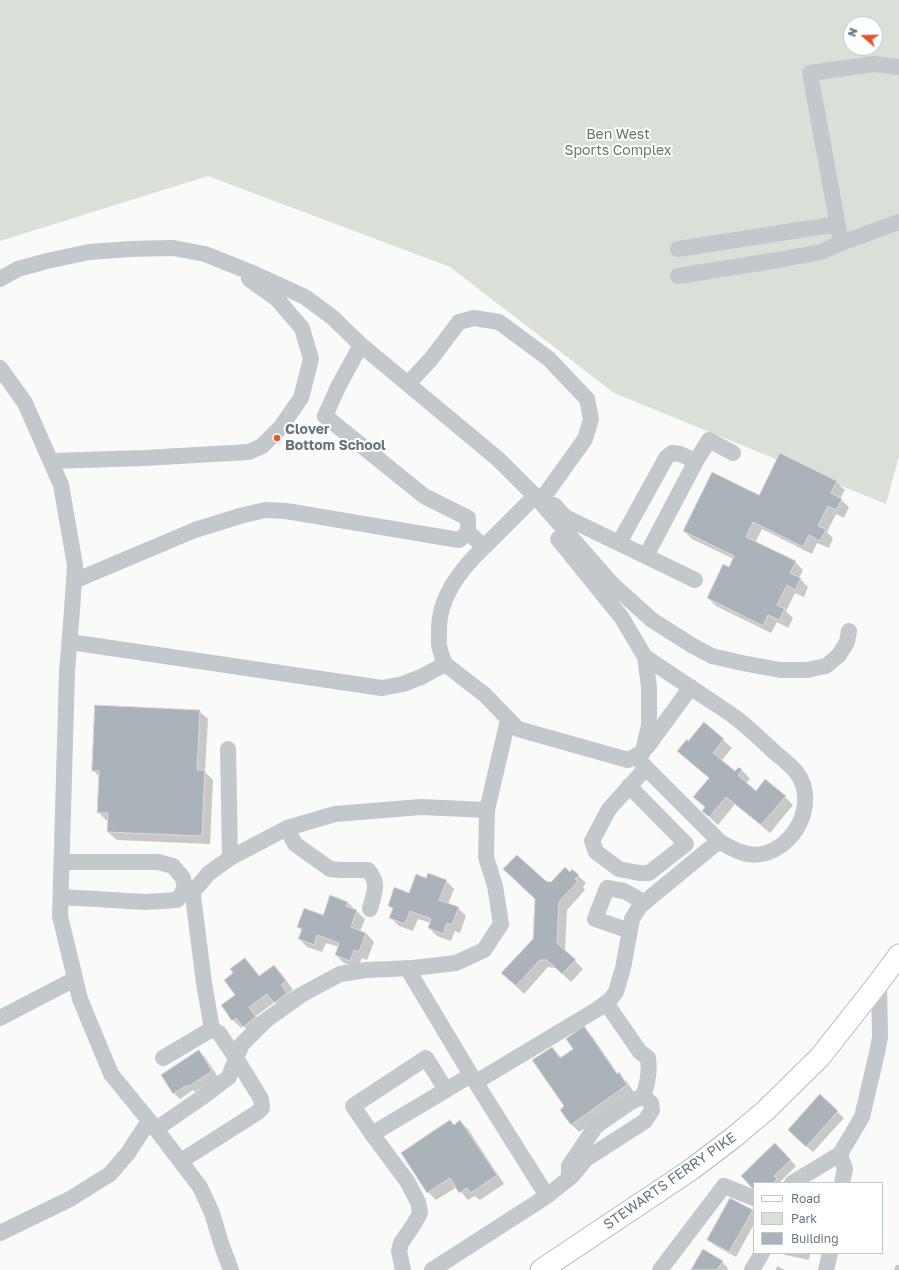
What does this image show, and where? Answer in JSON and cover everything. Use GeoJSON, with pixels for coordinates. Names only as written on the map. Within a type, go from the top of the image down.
{"type":"FeatureCollection","features":[{"type":"Feature","properties":{"kind":"main road","name":"STEWARTS FERRY PIKE"},"geometry":{"type":"LineString","coordinates":[[541,1270],[692,1169],[765,1111],[820,1056],[880,982],[899,955]]}},
{"type":"Feature","properties":{"kind":"street"},"geometry":{"type":"LineString","coordinates":[[841,242],[810,73],[874,64],[899,67]]}},
{"type":"Feature","properties":{"kind":"street"},"geometry":{"type":"LineString","coordinates":[[678,276],[821,252],[841,242],[899,222]]}},
{"type":"Feature","properties":{"kind":"street"},"geometry":{"type":"LineString","coordinates":[[678,249],[838,224]]}},
{"type":"Feature","properties":{"kind":"street"},"geometry":{"type":"LineString","coordinates":[[0,279],[18,269],[89,252],[173,248],[205,254],[255,274],[305,297],[332,317],[361,345],[498,459],[536,498],[613,585],[652,620],[693,646],[712,656],[742,663],[780,670],[807,670],[826,666],[840,655],[847,642],[849,631]]}},
{"type":"Feature","properties":{"kind":"street"},"geometry":{"type":"LineString","coordinates":[[51,461],[144,458],[249,452],[262,446],[280,428],[301,398],[312,359],[302,328],[277,299],[226,262]]}},
{"type":"Feature","properties":{"kind":"street"},"geometry":{"type":"LineString","coordinates":[[408,384],[431,359],[459,322],[474,318],[499,322],[549,359],[587,398],[591,419],[585,440],[536,498],[467,563],[452,586],[442,609],[438,628],[439,648],[445,664],[485,695],[518,729],[628,760],[639,754],[691,687]]}},
{"type":"Feature","properties":{"kind":"street"},"geometry":{"type":"LineString","coordinates":[[361,345],[325,416],[424,496],[468,518],[468,532],[484,547]]}},
{"type":"Feature","properties":{"kind":"street"},"geometry":{"type":"LineString","coordinates":[[0,368],[25,403],[61,485],[75,565],[67,672],[60,916],[80,999],[111,1074],[153,1125],[200,1187],[212,1213],[231,1270]]}},
{"type":"Feature","properties":{"kind":"street"},"geometry":{"type":"LineString","coordinates":[[646,556],[696,461],[709,440],[733,453]]}},
{"type":"Feature","properties":{"kind":"street"},"geometry":{"type":"LineString","coordinates":[[619,543],[666,458],[672,452],[696,461]]}},
{"type":"Feature","properties":{"kind":"street"},"geometry":{"type":"LineString","coordinates":[[536,498],[565,517],[695,580]]}},
{"type":"Feature","properties":{"kind":"street"},"geometry":{"type":"LineString","coordinates":[[536,498],[622,618],[645,657],[649,687],[649,725],[639,754],[646,768],[719,841],[732,849],[748,854],[762,854],[775,849],[787,840],[799,825],[803,814],[806,799],[804,787],[796,772],[736,718],[645,657]]}},
{"type":"Feature","properties":{"kind":"street"},"geometry":{"type":"LineString","coordinates":[[74,581],[195,530],[265,510],[286,511],[459,540],[468,532]]}},
{"type":"Feature","properties":{"kind":"street"},"geometry":{"type":"LineString","coordinates":[[70,642],[382,688],[403,684],[421,677],[445,664]]}},
{"type":"Feature","properties":{"kind":"street"},"geometry":{"type":"LineString","coordinates":[[0,1233],[70,1199],[110,1174],[153,1125],[204,1096],[229,1077],[242,1044],[265,1021],[301,995],[340,974],[366,970],[456,963],[484,950],[501,924],[495,886],[486,856],[488,810],[508,720]]}},
{"type":"Feature","properties":{"kind":"street"},"geometry":{"type":"LineString","coordinates":[[228,749],[230,858]]}},
{"type":"Feature","properties":{"kind":"street"},"geometry":{"type":"LineString","coordinates":[[629,786],[686,844],[648,872],[639,873],[619,869],[596,852],[592,841],[609,809],[629,786],[646,768]]}},
{"type":"Feature","properties":{"kind":"street"},"geometry":{"type":"LineString","coordinates":[[61,897],[146,902],[177,900],[188,889],[197,887],[209,873],[230,858],[287,828],[335,814],[421,807],[488,810]]}},
{"type":"Feature","properties":{"kind":"street"},"geometry":{"type":"LineString","coordinates":[[287,828],[295,844],[330,869],[368,870],[373,876],[376,887],[370,909]]}},
{"type":"Feature","properties":{"kind":"street"},"geometry":{"type":"LineString","coordinates":[[372,1134],[446,1090],[473,1078],[606,1004],[616,992],[623,968],[632,920],[640,906],[719,841]]}},
{"type":"Feature","properties":{"kind":"street"},"geometry":{"type":"LineString","coordinates":[[62,862],[158,862],[173,866],[183,878],[188,889],[212,1029]]}},
{"type":"Feature","properties":{"kind":"street"},"geometry":{"type":"LineString","coordinates":[[630,930],[595,920],[607,888],[624,891],[644,902]]}},
{"type":"Feature","properties":{"kind":"street"},"geometry":{"type":"LineString","coordinates":[[407,968],[473,1078],[547,1196]]}},
{"type":"Feature","properties":{"kind":"street"},"geometry":{"type":"LineString","coordinates":[[0,1018],[75,979]]}},
{"type":"Feature","properties":{"kind":"street"},"geometry":{"type":"LineString","coordinates":[[794,1182],[840,1154],[862,1117],[880,1037],[880,982]]}},
{"type":"Feature","properties":{"kind":"street"},"geometry":{"type":"LineString","coordinates":[[569,1178],[569,1166],[596,1126],[631,1102],[643,1096],[648,1084],[648,1058],[640,1052],[606,1004]]}},
{"type":"Feature","properties":{"kind":"street"},"geometry":{"type":"LineString","coordinates":[[163,1058],[212,1029]]}},
{"type":"Feature","properties":{"kind":"street"},"geometry":{"type":"LineString","coordinates":[[181,1161],[262,1108],[261,1098],[236,1058],[219,1033],[212,1029]]}},
{"type":"Feature","properties":{"kind":"street"},"geometry":{"type":"LineString","coordinates":[[403,1270],[400,1251],[401,1243],[420,1213],[418,1202],[407,1181],[353,1106],[426,1058],[446,1090]]}},
{"type":"Feature","properties":{"kind":"street"},"geometry":{"type":"LineString","coordinates":[[432,1270],[547,1196],[569,1178],[586,1159],[645,1121],[652,1110],[652,1103],[643,1096]]}},
{"type":"Feature","properties":{"kind":"street"},"geometry":{"type":"LineString","coordinates":[[840,1154],[845,1169],[842,1182]]}},
{"type":"Feature","properties":{"kind":"street"},"geometry":{"type":"LineString","coordinates":[[660,1270],[724,1186],[753,1198]]}},
{"type":"Feature","properties":{"kind":"street"},"geometry":{"type":"LineString","coordinates":[[752,1270],[761,1254]]}},
{"type":"Feature","properties":{"kind":"street"},"geometry":{"type":"LineString","coordinates":[[826,1270],[830,1254]]}},
{"type":"Feature","properties":{"kind":"green space","name":"Ben West Sports Complex"},"geometry":{"type":"Polygon","coordinates":[[[0,0],[899,0],[899,456],[886,504],[614,393],[450,267],[208,176],[0,241],[0,0]]]}},
{"type":"Feature","properties":{"kind":"building"},"geometry":{"type":"Polygon","coordinates":[[[780,453],[837,481],[831,493],[842,499],[836,510],[828,506],[818,526],[826,529],[820,541],[809,535],[803,547],[753,522],[746,537],[796,561],[790,573],[801,578],[795,590],[787,585],[777,605],[785,609],[779,620],[768,615],[763,626],[707,598],[723,564],[729,567],[734,556],[683,531],[712,472],[759,495],[780,453]]]}},
{"type":"Feature","properties":{"kind":"building"},"geometry":{"type":"Polygon","coordinates":[[[95,705],[200,710],[197,770],[205,770],[202,836],[107,832],[108,813],[97,813],[99,771],[92,771],[95,705]]]}},
{"type":"Feature","properties":{"kind":"building"},"geometry":{"type":"Polygon","coordinates":[[[704,722],[724,739],[713,753],[735,771],[739,767],[742,770],[738,775],[756,791],[765,779],[786,796],[761,825],[726,797],[709,817],[702,811],[705,807],[693,797],[709,778],[677,751],[687,739],[688,741],[704,722]]]}},
{"type":"Feature","properties":{"kind":"building"},"geometry":{"type":"Polygon","coordinates":[[[517,855],[546,881],[551,882],[565,867],[570,872],[572,869],[579,875],[575,879],[578,881],[559,902],[557,943],[576,960],[562,974],[547,960],[540,960],[516,986],[501,973],[533,939],[535,899],[503,869],[517,855]]]}},
{"type":"Feature","properties":{"kind":"building"},"geometry":{"type":"Polygon","coordinates":[[[428,873],[447,880],[439,900],[459,907],[452,925],[447,923],[443,934],[428,928],[431,919],[410,911],[405,924],[389,918],[393,908],[388,906],[394,887],[409,893],[416,874],[426,878],[428,873]]]}},
{"type":"Feature","properties":{"kind":"building"},"geometry":{"type":"Polygon","coordinates":[[[330,895],[348,902],[346,906],[357,910],[351,927],[366,933],[359,952],[354,950],[350,961],[335,955],[339,943],[317,935],[314,945],[298,939],[302,929],[297,927],[304,908],[323,915],[330,895]]]}},
{"type":"Feature","properties":{"kind":"building"},"geometry":{"type":"Polygon","coordinates":[[[245,958],[259,976],[274,965],[286,981],[281,985],[287,993],[274,1003],[267,994],[249,1007],[256,1017],[243,1027],[236,1018],[232,1021],[221,1005],[235,995],[224,980],[233,973],[230,969],[245,958]]]}},
{"type":"Feature","properties":{"kind":"building"},"geometry":{"type":"Polygon","coordinates":[[[584,1026],[617,1074],[619,1072],[627,1085],[571,1125],[560,1110],[564,1106],[532,1060],[552,1047],[560,1058],[573,1049],[566,1039],[584,1026]]]}},
{"type":"Feature","properties":{"kind":"building"},"geometry":{"type":"Polygon","coordinates":[[[199,1050],[212,1071],[188,1087],[187,1085],[173,1094],[161,1075],[199,1050]]]}},
{"type":"Feature","properties":{"kind":"building"},"geometry":{"type":"Polygon","coordinates":[[[820,1094],[838,1111],[806,1147],[788,1130],[820,1094]]]}},
{"type":"Feature","properties":{"kind":"building"},"geometry":{"type":"Polygon","coordinates":[[[450,1120],[454,1125],[460,1120],[497,1175],[471,1193],[467,1188],[459,1193],[450,1178],[427,1193],[401,1153],[450,1120]]]}},
{"type":"Feature","properties":{"kind":"building"},"geometry":{"type":"Polygon","coordinates":[[[775,1143],[791,1160],[774,1176],[777,1179],[774,1182],[753,1182],[753,1189],[741,1176],[775,1143]]]}},
{"type":"Feature","properties":{"kind":"building"},"geometry":{"type":"Polygon","coordinates":[[[730,1198],[753,1210],[729,1252],[707,1240],[730,1198]]]}},
{"type":"Feature","properties":{"kind":"building"},"geometry":{"type":"Polygon","coordinates":[[[703,1249],[723,1261],[717,1270],[691,1270],[703,1249]]]}},
{"type":"Feature","properties":{"kind":"place","name":"Clover Bottom School"},"geometry":{"type":"Point","coordinates":[277,438]}}]}
